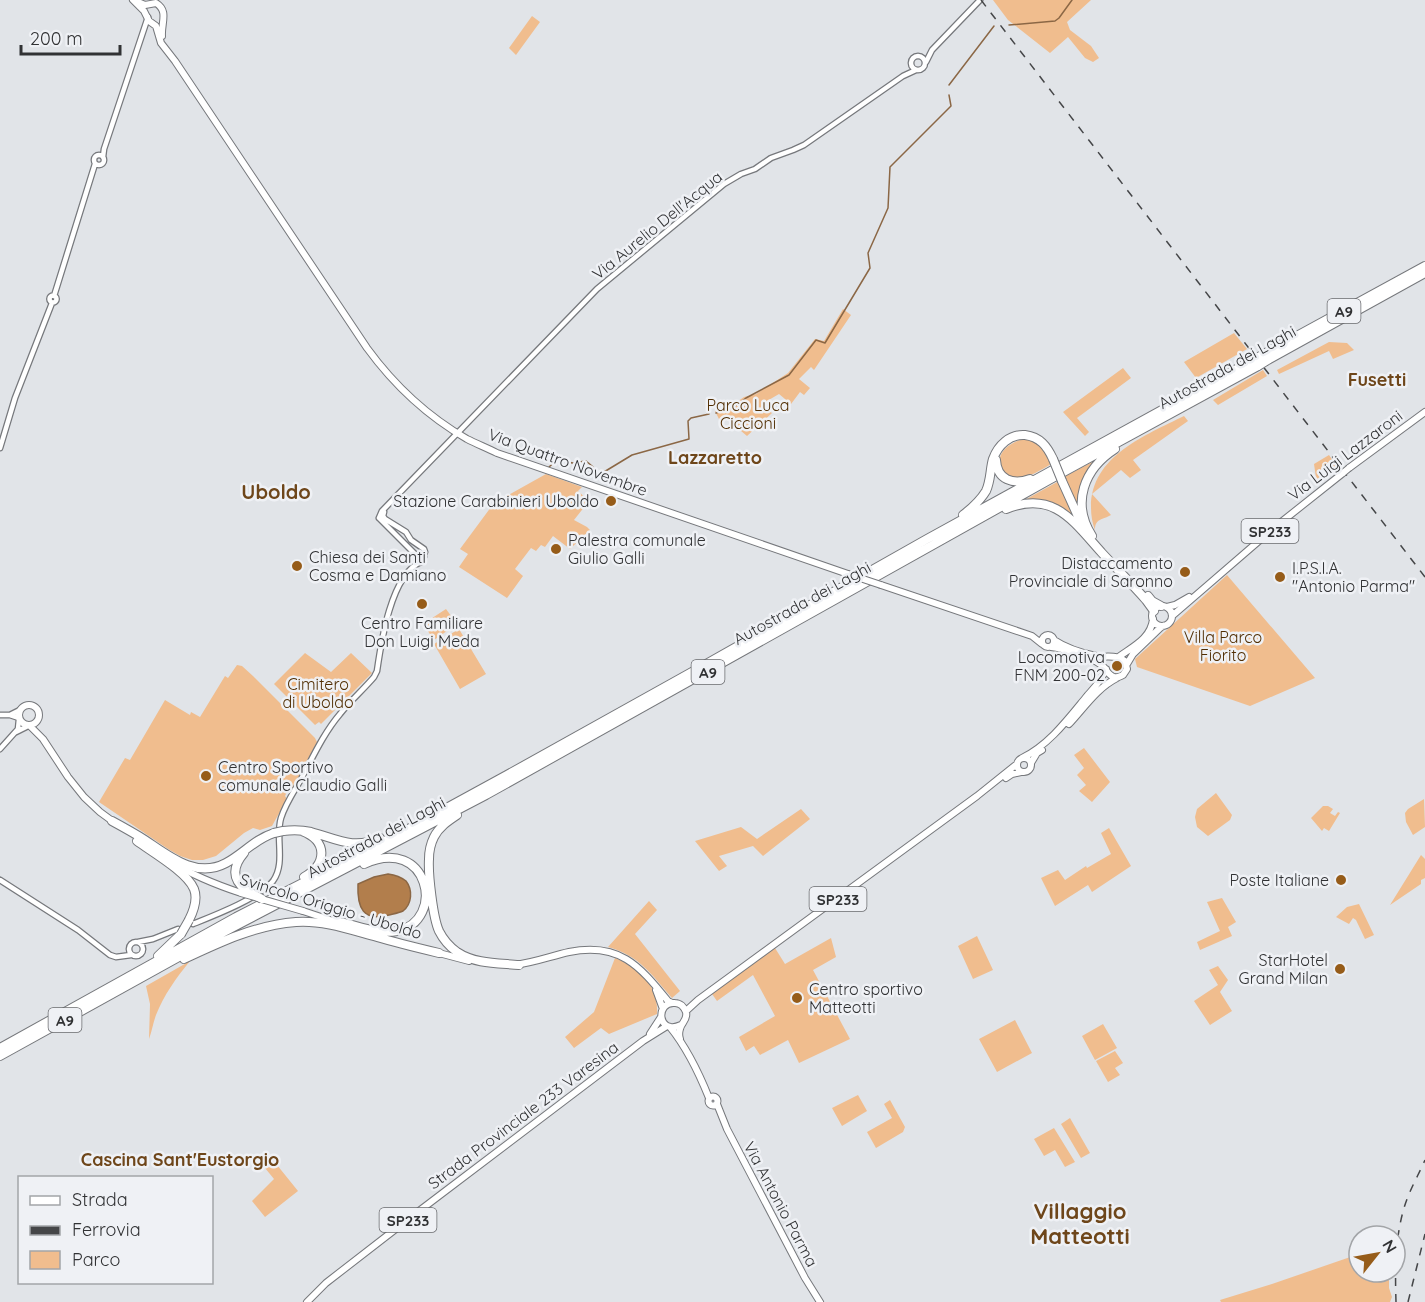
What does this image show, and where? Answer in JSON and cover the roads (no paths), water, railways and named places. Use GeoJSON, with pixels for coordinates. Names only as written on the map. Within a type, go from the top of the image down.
{"type":"FeatureCollection","features":[{"type":"Feature","properties":{"kind":"highway","name":"Autostrada dei Laghi"},"geometry":{"type":"LineString","coordinates":[[0,1048],[40,1025],[486,795],[1149,426],[1425,266]]}},
{"type":"Feature","properties":{"kind":"highway","name":"Autostrada dei Laghi"},"geometry":{"type":"LineString","coordinates":[[1264,358],[1425,273]]}},
{"type":"Feature","properties":{"kind":"highway","name":"Autostrada dei Laghi"},"geometry":{"type":"LineString","coordinates":[[153,967],[236,917],[410,828],[927,539],[1256,363]]}},
{"type":"Feature","properties":{"kind":"highway"},"geometry":{"type":"LineString","coordinates":[[1092,539],[1083,518],[1081,504],[1082,492],[1089,475],[1103,458],[1149,426]]}},
{"type":"Feature","properties":{"kind":"highway"},"geometry":{"type":"LineString","coordinates":[[927,539],[977,503],[988,486],[993,459],[997,451],[1007,440],[1023,435],[1035,437],[1048,449],[1082,525],[1092,539]]}},
{"type":"Feature","properties":{"kind":"highway"},"geometry":{"type":"LineString","coordinates":[[997,451],[998,471],[1004,478],[1013,482],[1023,481],[1062,465]]}},
{"type":"Feature","properties":{"kind":"highway"},"geometry":{"type":"LineString","coordinates":[[971,524],[1021,504],[1039,503],[1054,507],[1070,518],[1092,539],[1146,600],[1159,611]]}},
{"type":"Feature","properties":{"kind":"highway"},"geometry":{"type":"LineString","coordinates":[[486,795],[450,820],[440,829],[432,842],[429,868],[436,923],[446,942],[464,956],[488,963],[519,965]]}},
{"type":"Feature","properties":{"kind":"highway"},"geometry":{"type":"LineString","coordinates":[[112,821],[169,857],[191,867],[201,868],[219,866],[260,839],[283,831],[312,832],[342,842],[359,844],[410,828]]}},
{"type":"Feature","properties":{"kind":"highway"},"geometry":{"type":"LineString","coordinates":[[112,821],[180,872],[195,890],[196,902],[191,922],[180,931],[153,967]]}},
{"type":"Feature","properties":{"kind":"highway"},"geometry":{"type":"LineString","coordinates":[[236,917],[244,909],[317,868],[322,851],[315,838],[302,831]]}},
{"type":"Feature","properties":{"kind":"highway"},"geometry":{"type":"LineString","coordinates":[[250,846],[235,866],[237,880],[243,891],[262,899]]}},
{"type":"Feature","properties":{"kind":"highway"},"geometry":{"type":"LineString","coordinates":[[270,908],[368,862],[386,857],[397,858],[411,864],[423,879],[426,890],[425,905],[416,921],[405,928],[397,931],[373,930],[334,921]]}},
{"type":"Feature","properties":{"kind":"highway"},"geometry":{"type":"LineString","coordinates":[[153,967],[235,935],[298,922],[333,925],[439,953]]}},
{"type":"Feature","properties":{"kind":"highway","name":"Autostrada dei Laghi"},"geometry":{"type":"LineString","coordinates":[[0,1056],[114,993],[129,980]]}},
{"type":"Feature","properties":{"kind":"main road"},"geometry":{"type":"LineString","coordinates":[[134,0],[141,4],[156,3],[165,14],[164,21],[159,25],[149,21],[143,9],[134,0]]}},
{"type":"Feature","properties":{"kind":"main road"},"geometry":{"type":"LineString","coordinates":[[148,17],[147,9],[151,4]]}},
{"type":"Feature","properties":{"kind":"main road","name":"Via Quattro Novembre"},"geometry":{"type":"LineString","coordinates":[[164,21],[162,32],[169,53]]}},
{"type":"Feature","properties":{"kind":"main road","name":"Via Quattro Novembre"},"geometry":{"type":"LineString","coordinates":[[154,24],[163,46],[376,361],[423,409],[470,441],[497,453],[1032,636]]}},
{"type":"Feature","properties":{"kind":"main road","name":"Via Luigi Lazzaroni"},"geometry":{"type":"LineString","coordinates":[[1172,616],[1282,521],[1425,412]]}},
{"type":"Feature","properties":{"kind":"main road","name":"Via Luigi Lazzaroni"},"geometry":{"type":"LineString","coordinates":[[1159,611],[1200,591]]}},
{"type":"Feature","properties":{"kind":"main road"},"geometry":{"type":"LineString","coordinates":[[1159,611],[1171,611],[1172,616]]}},
{"type":"Feature","properties":{"kind":"main road"},"geometry":{"type":"LineString","coordinates":[[1159,611],[1159,625],[1165,625]]}},
{"type":"Feature","properties":{"kind":"main road"},"geometry":{"type":"LineString","coordinates":[[1032,636],[1050,635],[1061,645],[1097,656],[1120,656],[1137,645],[1148,634],[1159,611]]}},
{"type":"Feature","properties":{"kind":"main road","name":"SP233"},"geometry":{"type":"LineString","coordinates":[[977,796],[1012,774],[1028,771],[1037,753],[1065,729],[1100,689],[1125,672],[1133,654],[1170,621],[1172,616]]}},
{"type":"Feature","properties":{"kind":"main road"},"geometry":{"type":"LineString","coordinates":[[1032,636],[1045,647],[1060,648],[1098,662],[1111,675],[1118,677]]}},
{"type":"Feature","properties":{"kind":"main road"},"geometry":{"type":"LineString","coordinates":[[1042,644],[1044,636]]}},
{"type":"Feature","properties":{"kind":"main road"},"geometry":{"type":"LineString","coordinates":[[1051,647],[1054,640]]}},
{"type":"Feature","properties":{"kind":"main road"},"geometry":{"type":"LineString","coordinates":[[1120,656],[1127,664]]}},
{"type":"Feature","properties":{"kind":"main road","name":"SP233"},"geometry":{"type":"LineString","coordinates":[[668,1027],[675,1028],[681,1025],[686,1018],[686,1011],[698,1000],[977,796],[1032,753],[1057,732],[1100,682],[1107,661],[1112,657]]}},
{"type":"Feature","properties":{"kind":"main road"},"geometry":{"type":"LineString","coordinates":[[27,705],[35,707],[39,714],[38,721],[29,726],[23,724],[19,718],[20,710],[27,705]]}},
{"type":"Feature","properties":{"kind":"main road","name":"Svincolo Origgio - Uboldo"},"geometry":{"type":"LineString","coordinates":[[38,721],[43,739]]}},
{"type":"Feature","properties":{"kind":"main road","name":"Svincolo Origgio - Uboldo"},"geometry":{"type":"LineString","coordinates":[[29,726],[43,739],[77,790],[112,821],[192,874],[215,884],[243,891]]}},
{"type":"Feature","properties":{"kind":"main road"},"geometry":{"type":"LineString","coordinates":[[1021,772],[1018,768],[1020,761],[1029,759],[1031,763]]}},
{"type":"Feature","properties":{"kind":"main road","name":"Svincolo Origgio - Uboldo"},"geometry":{"type":"LineString","coordinates":[[262,899],[485,965],[519,965],[570,952],[594,950],[612,953],[627,959],[642,970],[672,1003]]}},
{"type":"Feature","properties":{"kind":"main road","name":"Svincolo Origgio - Uboldo"},"geometry":{"type":"LineString","coordinates":[[653,984],[663,1009]]}},
{"type":"Feature","properties":{"kind":"main road","name":"SP233"},"geometry":{"type":"LineString","coordinates":[[672,1003],[680,1005],[698,1000]]}},
{"type":"Feature","properties":{"kind":"main road"},"geometry":{"type":"LineString","coordinates":[[663,1009],[672,1003]]}},
{"type":"Feature","properties":{"kind":"main road"},"geometry":{"type":"LineString","coordinates":[[680,1005],[686,1011]]}},
{"type":"Feature","properties":{"kind":"main road","name":"SP233"},"geometry":{"type":"LineString","coordinates":[[661,1017],[663,1009]]}},
{"type":"Feature","properties":{"kind":"main road"},"geometry":{"type":"LineString","coordinates":[[661,1017],[668,1027]]}},
{"type":"Feature","properties":{"kind":"main road","name":"Strada Provinciale 233 Varesina"},"geometry":{"type":"LineString","coordinates":[[643,1041],[661,1017]]}},
{"type":"Feature","properties":{"kind":"main road"},"geometry":{"type":"LineString","coordinates":[[680,1039],[681,1025]]}},
{"type":"Feature","properties":{"kind":"main road","name":"Strada Provinciale 233 Varesina"},"geometry":{"type":"LineString","coordinates":[[307,1302],[326,1284],[400,1226],[643,1041],[668,1027]]}},
{"type":"Feature","properties":{"kind":"main road","name":"Via Antonio Parma"},"geometry":{"type":"LineString","coordinates":[[668,1027],[680,1039],[805,1278],[820,1302]]}},
{"type":"Feature","properties":{"kind":"street"},"geometry":{"type":"LineString","coordinates":[[932,50],[913,58],[911,65],[916,70],[922,70],[932,50],[979,1]]}},
{"type":"Feature","properties":{"kind":"street"},"geometry":{"type":"LineString","coordinates":[[97,164],[103,162],[101,156],[148,17]]}},
{"type":"Feature","properties":{"kind":"street"},"geometry":{"type":"LineString","coordinates":[[144,30],[148,25],[154,24]]}},
{"type":"Feature","properties":{"kind":"street"},"geometry":{"type":"LineString","coordinates":[[919,56],[923,57],[926,62]]}},
{"type":"Feature","properties":{"kind":"street","name":"Via Aurelio Dell'Acqua"},"geometry":{"type":"LineString","coordinates":[[903,76],[911,65]]}},
{"type":"Feature","properties":{"kind":"street","name":"Via Aurelio Dell'Acqua"},"geometry":{"type":"LineString","coordinates":[[379,518],[380,514],[597,289],[724,184],[755,169],[771,158],[804,145],[903,76],[916,70]]}},
{"type":"Feature","properties":{"kind":"street"},"geometry":{"type":"LineString","coordinates":[[97,164],[93,161],[94,158],[101,156]]}},
{"type":"Feature","properties":{"kind":"street"},"geometry":{"type":"LineString","coordinates":[[0,448],[15,398],[52,303],[57,301],[54,296],[97,164]]}},
{"type":"Feature","properties":{"kind":"street"},"geometry":{"type":"LineString","coordinates":[[385,510],[383,516],[385,519]]}},
{"type":"Feature","properties":{"kind":"street"},"geometry":{"type":"LineString","coordinates":[[191,922],[221,912],[257,894],[274,879],[279,864],[279,827],[283,812],[333,723],[377,671],[395,593],[404,576],[421,562],[425,552],[411,540],[405,531],[379,518]]}},
{"type":"Feature","properties":{"kind":"street"},"geometry":{"type":"LineString","coordinates":[[379,518],[418,558],[417,563]]}},
{"type":"Feature","properties":{"kind":"street"},"geometry":{"type":"LineString","coordinates":[[400,540],[400,533],[405,531]]}},
{"type":"Feature","properties":{"kind":"street"},"geometry":{"type":"LineString","coordinates":[[400,540],[406,541],[409,536]]}},
{"type":"Feature","properties":{"kind":"street"},"geometry":{"type":"LineString","coordinates":[[415,555],[424,557]]}},
{"type":"Feature","properties":{"kind":"street"},"geometry":{"type":"LineString","coordinates":[[10,715],[20,710]]}},
{"type":"Feature","properties":{"kind":"street"},"geometry":{"type":"LineString","coordinates":[[0,715],[19,718],[19,725],[14,734]]}},
{"type":"Feature","properties":{"kind":"street"},"geometry":{"type":"LineString","coordinates":[[0,749],[14,734],[29,726]]}},
{"type":"Feature","properties":{"kind":"street"},"geometry":{"type":"LineString","coordinates":[[0,880],[78,930],[105,953],[116,957],[139,956],[143,948],[153,939]]}},
{"type":"Feature","properties":{"kind":"street"},"geometry":{"type":"LineString","coordinates":[[116,957],[128,949],[132,943],[180,931]]}},
{"type":"Feature","properties":{"kind":"street"},"geometry":{"type":"LineString","coordinates":[[138,942],[143,948]]}},
{"type":"Feature","properties":{"kind":"street"},"geometry":{"type":"LineString","coordinates":[[128,949],[131,955]]}},
{"type":"Feature","properties":{"kind":"waterway"},"geometry":{"type":"LineString","coordinates":[[1009,25],[1055,21],[1072,0]]}},
{"type":"Feature","properties":{"kind":"waterway"},"geometry":{"type":"LineString","coordinates":[[949,85],[994,26]]}},
{"type":"Feature","properties":{"kind":"waterway"},"geometry":{"type":"LineString","coordinates":[[716,413],[734,407],[789,375],[816,340],[825,343],[870,268],[868,253],[888,208],[890,167],[951,106],[949,95]]}},
{"type":"Feature","properties":{"kind":"waterway"},"geometry":{"type":"LineString","coordinates":[[549,467],[559,458],[572,463],[586,461],[599,475],[632,455],[689,439],[688,421],[691,418],[709,414]]}},
{"type":"Feature","properties":{"kind":"railway"},"geometry":{"type":"LineString","coordinates":[[981,0],[1425,577]]}},
{"type":"Feature","properties":{"kind":"railway"},"geometry":{"type":"LineString","coordinates":[[1396,1302],[1396,1255],[1401,1220],[1408,1196],[1425,1160]]}},
{"type":"Feature","properties":{"kind":"railway"},"geometry":{"type":"LineString","coordinates":[[1408,1302],[1425,1234]]}},
{"type":"Feature","properties":{"kind":"place","name":"Stazione Carabinieri Uboldo"},"geometry":{"type":"Point","coordinates":[611,501]}},
{"type":"Feature","properties":{"kind":"place","name":"Palestra comunale Giulio Galli"},"geometry":{"type":"Point","coordinates":[556,549]}},
{"type":"Feature","properties":{"kind":"place","name":"Chiesa dei Santi Cosma e Damiano"},"geometry":{"type":"Point","coordinates":[297,566]}},
{"type":"Feature","properties":{"kind":"place","name":"Distaccamento Provinciale di Saronno"},"geometry":{"type":"Point","coordinates":[1185,572]}},
{"type":"Feature","properties":{"kind":"place","name":"I.P.S.I.A. \"Antonio Parma\""},"geometry":{"type":"Point","coordinates":[1280,577]}},
{"type":"Feature","properties":{"kind":"place","name":"Centro Familiare Don Luigi Meda"},"geometry":{"type":"Point","coordinates":[422,604]}},
{"type":"Feature","properties":{"kind":"place","name":"Locomotiva FNM 200-02"},"geometry":{"type":"Point","coordinates":[1117,666]}},
{"type":"Feature","properties":{"kind":"place","name":"Centro Sportivo comunale Claudio Galli"},"geometry":{"type":"Point","coordinates":[206,776]}},
{"type":"Feature","properties":{"kind":"place","name":"Poste Italiane"},"geometry":{"type":"Point","coordinates":[1341,880]}},
{"type":"Feature","properties":{"kind":"place","name":"StarHotel Grand Milan"},"geometry":{"type":"Point","coordinates":[1340,969]}},
{"type":"Feature","properties":{"kind":"place","name":"Centro sportivo Matteotti"},"geometry":{"type":"Point","coordinates":[797,998]}},
{"type":"Feature","properties":{"kind":"district","name":"Fusetti"},"geometry":{"type":"Point","coordinates":[1377,379]}},
{"type":"Feature","properties":{"kind":"district","name":"Lazzaretto"},"geometry":{"type":"Point","coordinates":[715,457]}},
{"type":"Feature","properties":{"kind":"district","name":"Uboldo"},"geometry":{"type":"Point","coordinates":[276,491]}},
{"type":"Feature","properties":{"kind":"district","name":"Cascina Sant'Eustorgio"},"geometry":{"type":"Point","coordinates":[180,1159]}},
{"type":"Feature","properties":{"kind":"district","name":"Villaggio Matteotti"},"geometry":{"type":"Point","coordinates":[1080,1224]}},
{"type":"Feature","properties":{"kind":"park label","name":"Parco Luca Ciccioni"},"geometry":{"type":"Point","coordinates":[748,414]}},
{"type":"Feature","properties":{"kind":"park label","name":"Villa Parco Fiorito"},"geometry":{"type":"Point","coordinates":[1223,646]}},
{"type":"Feature","properties":{"kind":"park label","name":"Cimitero di Uboldo"},"geometry":{"type":"Point","coordinates":[318,693]}}]}
